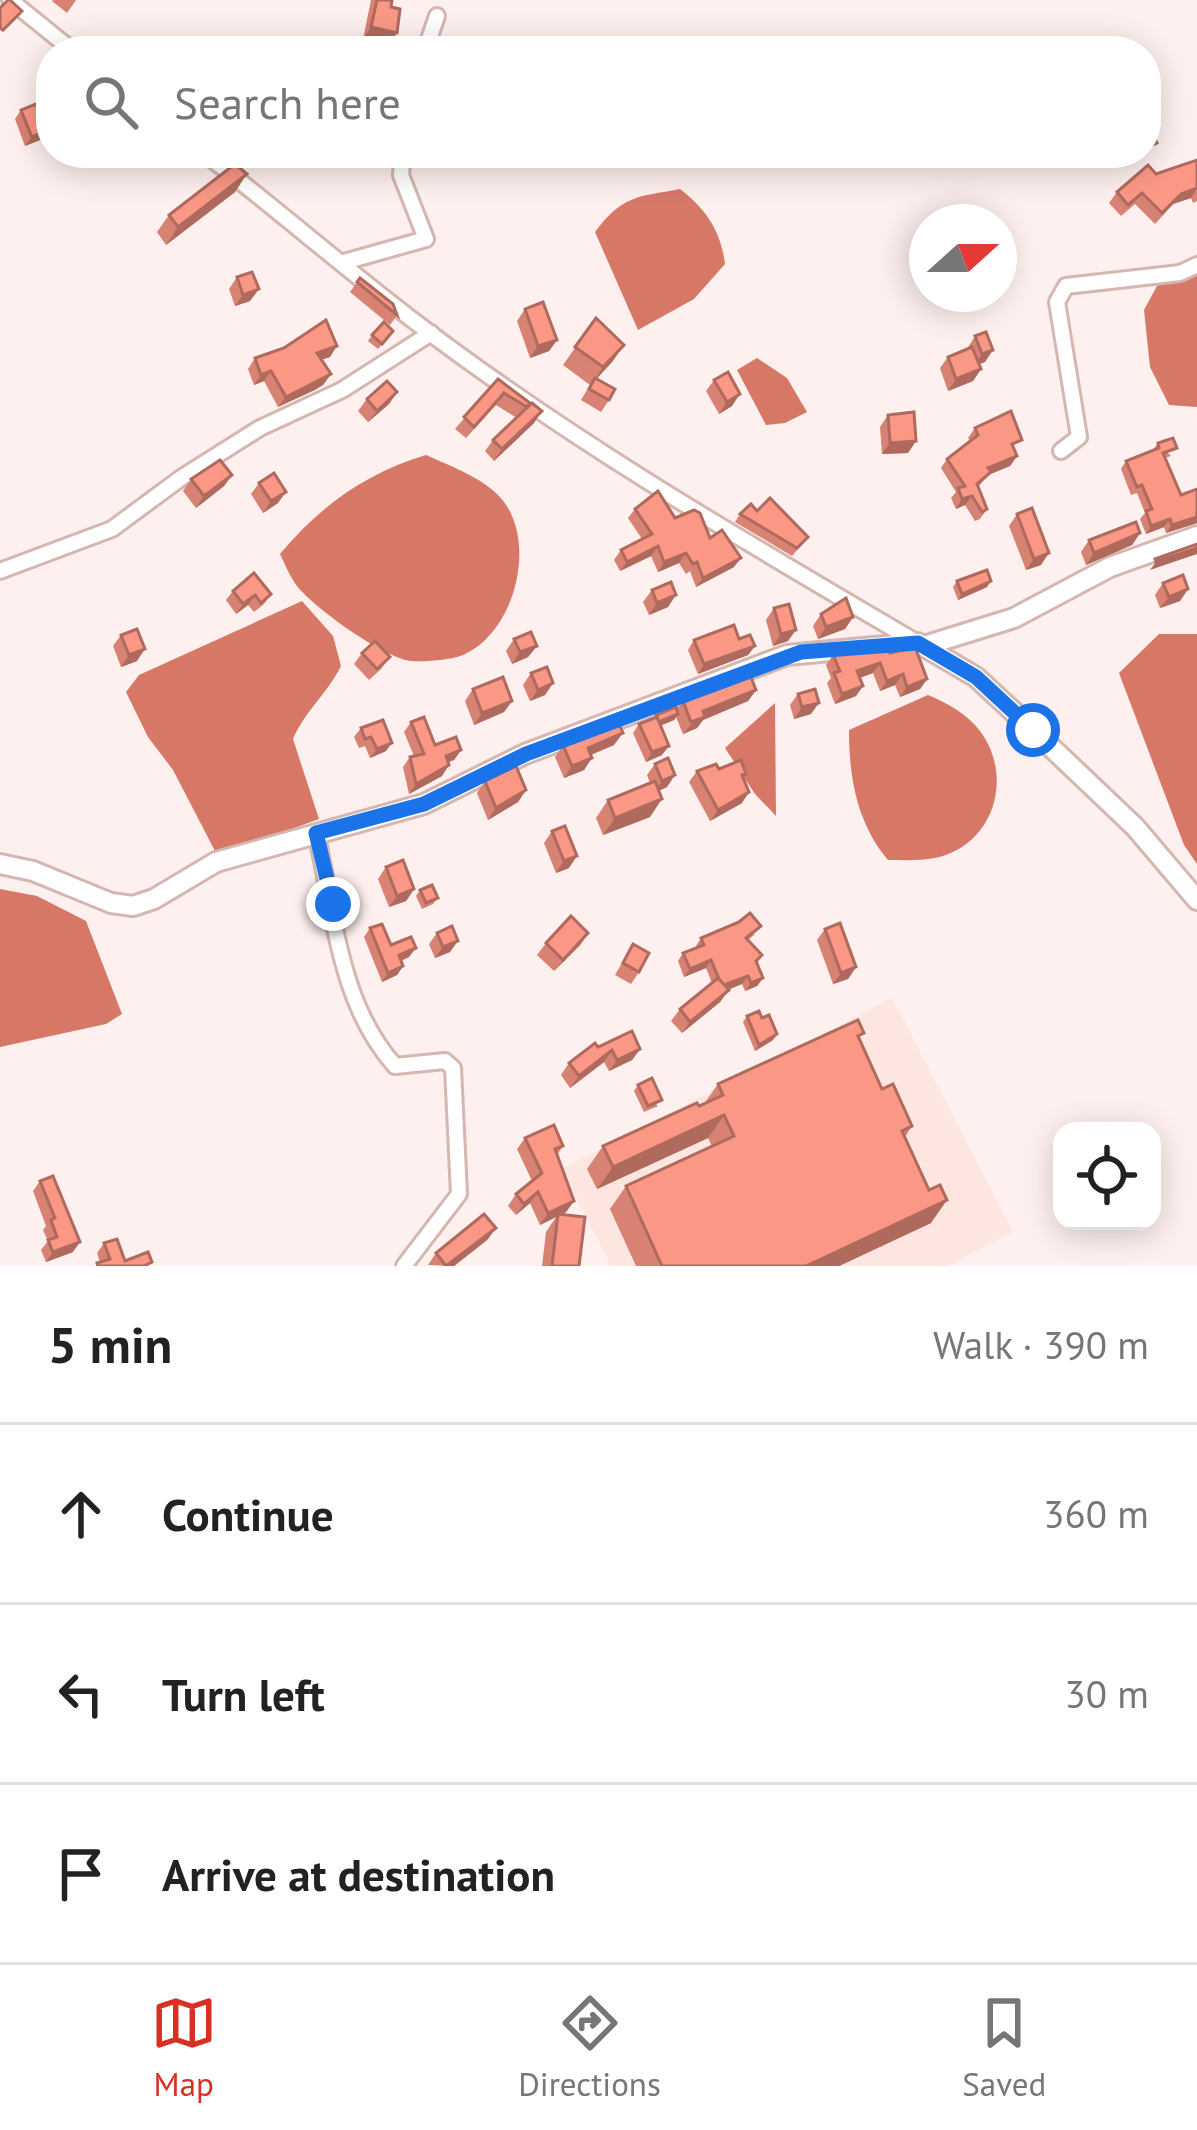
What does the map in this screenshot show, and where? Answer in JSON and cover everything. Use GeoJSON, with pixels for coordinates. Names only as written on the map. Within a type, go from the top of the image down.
{"type":"FeatureCollection","features":[{"type":"Feature","properties":{"kind":"street"},"geometry":{"type":"LineString","coordinates":[[10,0],[54,36]]}},
{"type":"Feature","properties":{"kind":"street"},"geometry":{"type":"LineString","coordinates":[[430,36],[437,16]]}},
{"type":"Feature","properties":{"kind":"street"},"geometry":{"type":"LineString","coordinates":[[224,168],[431,333],[672,496],[976,677],[1135,827],[1197,900]]}},
{"type":"Feature","properties":{"kind":"street"},"geometry":{"type":"LineString","coordinates":[[344,262],[427,237],[402,168]]}},
{"type":"Feature","properties":{"kind":"street"},"geometry":{"type":"LineString","coordinates":[[1061,451],[1079,436],[1059,293],[1066,286],[1180,273],[1197,265]]}},
{"type":"Feature","properties":{"kind":"street"},"geometry":{"type":"LineString","coordinates":[[0,572],[112,529],[260,428],[342,390],[431,333]]}},
{"type":"Feature","properties":{"kind":"street"},"geometry":{"type":"LineString","coordinates":[[0,865],[33,871],[111,903],[133,906],[216,862],[424,804],[526,754],[787,656],[921,645],[1014,619],[1110,567],[1197,536]]}},
{"type":"Feature","properties":{"kind":"street"},"geometry":{"type":"LineString","coordinates":[[316,833],[349,988],[370,1029],[395,1066],[445,1061],[453,1068],[459,1194],[404,1266]]}},
{"type":"Feature","properties":{"kind":"shaded area"},"geometry":{"type":"Polygon","coordinates":[[[680,189],[711,222],[725,264],[694,299],[638,330],[595,232],[632,200],[680,189]]]}},
{"type":"Feature","properties":{"kind":"shaded area"},"geometry":{"type":"Polygon","coordinates":[[[1197,272],[1197,407],[1169,405],[1150,367],[1144,310],[1158,284],[1197,272]]]}},
{"type":"Feature","properties":{"kind":"shaded area"},"geometry":{"type":"Polygon","coordinates":[[[757,358],[787,378],[807,412],[785,423],[766,425],[737,370],[757,358]]]}},
{"type":"Feature","properties":{"kind":"shaded area"},"geometry":{"type":"Polygon","coordinates":[[[426,455],[498,495],[510,513],[519,557],[509,604],[483,642],[454,658],[411,661],[368,642],[318,607],[297,586],[280,554],[346,493],[426,455]]]}},
{"type":"Feature","properties":{"kind":"shaded area"},"geometry":{"type":"Polygon","coordinates":[[[302,601],[333,636],[341,666],[293,739],[319,819],[215,851],[126,692],[139,675],[302,601]]]}},
{"type":"Feature","properties":{"kind":"shaded area"},"geometry":{"type":"Polygon","coordinates":[[[1159,634],[1197,634],[1197,864],[1184,845],[1119,673],[1159,634]]]}},
{"type":"Feature","properties":{"kind":"shaded area"},"geometry":{"type":"Polygon","coordinates":[[[928,695],[965,715],[988,743],[997,783],[994,804],[973,838],[956,850],[929,859],[888,860],[869,831],[857,799],[849,730],[928,695]]]}},
{"type":"Feature","properties":{"kind":"shaded area"},"geometry":{"type":"Polygon","coordinates":[[[775,703],[776,816],[725,748],[775,703]]]}},
{"type":"Feature","properties":{"kind":"shaded area"},"geometry":{"type":"Polygon","coordinates":[[[0,889],[37,896],[86,921],[122,1014],[106,1024],[0,1047],[0,889]]]}},
{"type":"Feature","properties":{"kind":"shaded area"},"geometry":{"type":"Polygon","coordinates":[[[892,998],[1013,1232],[948,1266],[611,1266],[561,1169],[892,998]]]}},
{"type":"Feature","properties":{"kind":"building"},"geometry":{"type":"Polygon","coordinates":[[[8,0],[22,11],[3,30],[0,8],[8,0]]]}},
{"type":"Feature","properties":{"kind":"building"},"geometry":{"type":"Polygon","coordinates":[[[377,0],[392,0],[391,7],[400,9],[397,33],[371,27],[377,0]]]}},
{"type":"Feature","properties":{"kind":"building"},"geometry":{"type":"Polygon","coordinates":[[[36,104],[36,135],[32,137],[21,110],[36,104]]]}},
{"type":"Feature","properties":{"kind":"building"},"geometry":{"type":"Polygon","coordinates":[[[1197,160],[1197,188],[1181,194],[1162,213],[1142,193],[1128,205],[1117,192],[1145,168],[1156,174],[1197,160]]]}},
{"type":"Feature","properties":{"kind":"building"},"geometry":{"type":"Polygon","coordinates":[[[230,168],[247,174],[178,227],[169,215],[230,168]]]}},
{"type":"Feature","properties":{"kind":"building"},"geometry":{"type":"Polygon","coordinates":[[[252,272],[259,289],[243,295],[237,277],[252,272]]]}},
{"type":"Feature","properties":{"kind":"building"},"geometry":{"type":"Polygon","coordinates":[[[360,278],[393,304],[397,315],[357,282],[360,278]]]}},
{"type":"Feature","properties":{"kind":"building"},"geometry":{"type":"Polygon","coordinates":[[[543,302],[557,340],[538,346],[525,309],[543,302]]]}},
{"type":"Feature","properties":{"kind":"building"},"geometry":{"type":"Polygon","coordinates":[[[596,318],[624,345],[603,367],[575,347],[596,318]]]}},
{"type":"Feature","properties":{"kind":"building"},"geometry":{"type":"Polygon","coordinates":[[[326,320],[337,346],[317,353],[331,374],[286,397],[271,371],[261,375],[255,358],[284,348],[326,320]]]}},
{"type":"Feature","properties":{"kind":"building"},"geometry":{"type":"Polygon","coordinates":[[[384,322],[393,331],[382,344],[372,335],[384,322]]]}},
{"type":"Feature","properties":{"kind":"building"},"geometry":{"type":"Polygon","coordinates":[[[986,332],[993,350],[982,354],[975,336],[986,332]]]}},
{"type":"Feature","properties":{"kind":"building"},"geometry":{"type":"Polygon","coordinates":[[[972,347],[981,369],[956,379],[948,357],[972,347]]]}},
{"type":"Feature","properties":{"kind":"building"},"geometry":{"type":"Polygon","coordinates":[[[728,372],[740,394],[727,402],[714,380],[728,372]]]}},
{"type":"Feature","properties":{"kind":"building"},"geometry":{"type":"Polygon","coordinates":[[[595,378],[615,389],[609,400],[589,389],[595,378]]]}},
{"type":"Feature","properties":{"kind":"building"},"geometry":{"type":"Polygon","coordinates":[[[498,379],[530,403],[527,407],[504,393],[474,427],[464,417],[498,379]]]}},
{"type":"Feature","properties":{"kind":"building"},"geometry":{"type":"Polygon","coordinates":[[[387,381],[397,392],[377,411],[367,399],[387,381]]]}},
{"type":"Feature","properties":{"kind":"building"},"geometry":{"type":"Polygon","coordinates":[[[532,403],[542,411],[502,449],[493,440],[532,403]]]}},
{"type":"Feature","properties":{"kind":"building"},"geometry":{"type":"Polygon","coordinates":[[[1011,411],[1022,440],[1012,444],[1017,456],[988,468],[991,472],[977,484],[987,509],[982,512],[972,496],[962,499],[958,488],[965,486],[947,459],[978,435],[975,428],[1011,411]]]}},
{"type":"Feature","properties":{"kind":"building"},"geometry":{"type":"Polygon","coordinates":[[[914,412],[916,441],[890,443],[888,415],[914,412]]]}},
{"type":"Feature","properties":{"kind":"building"},"geometry":{"type":"Polygon","coordinates":[[[1173,438],[1177,448],[1163,453],[1181,495],[1197,489],[1197,517],[1151,526],[1146,511],[1152,509],[1126,461],[1173,438]]]}},
{"type":"Feature","properties":{"kind":"building"},"geometry":{"type":"Polygon","coordinates":[[[220,460],[232,475],[204,496],[191,479],[220,460]]]}},
{"type":"Feature","properties":{"kind":"building"},"geometry":{"type":"Polygon","coordinates":[[[274,473],[286,492],[271,501],[259,483],[274,473]]]}},
{"type":"Feature","properties":{"kind":"building"},"geometry":{"type":"Polygon","coordinates":[[[658,491],[675,518],[694,510],[700,513],[710,538],[722,530],[741,558],[703,578],[697,562],[693,564],[686,553],[664,562],[658,546],[627,562],[621,550],[652,534],[635,509],[658,491]]]}},
{"type":"Feature","properties":{"kind":"building"},"geometry":{"type":"Polygon","coordinates":[[[770,498],[808,537],[797,548],[740,514],[751,504],[757,511],[770,498]]]}},
{"type":"Feature","properties":{"kind":"building"},"geometry":{"type":"Polygon","coordinates":[[[1032,508],[1049,553],[1034,559],[1017,514],[1032,508]]]}},
{"type":"Feature","properties":{"kind":"building"},"geometry":{"type":"Polygon","coordinates":[[[1136,522],[1140,533],[1094,553],[1089,540],[1136,522]]]}},
{"type":"Feature","properties":{"kind":"building"},"geometry":{"type":"Polygon","coordinates":[[[1197,544],[1197,548],[1156,562],[1155,559],[1197,544]]]}},
{"type":"Feature","properties":{"kind":"building"},"geometry":{"type":"Polygon","coordinates":[[[987,570],[991,581],[962,594],[957,581],[987,570]]]}},
{"type":"Feature","properties":{"kind":"building"},"geometry":{"type":"Polygon","coordinates":[[[254,573],[271,594],[261,603],[255,595],[243,604],[233,591],[254,573]]]}},
{"type":"Feature","properties":{"kind":"building"},"geometry":{"type":"Polygon","coordinates":[[[1183,575],[1188,589],[1169,597],[1163,583],[1183,575]]]}},
{"type":"Feature","properties":{"kind":"building"},"geometry":{"type":"Polygon","coordinates":[[[671,582],[676,595],[657,603],[652,590],[671,582]]]}},
{"type":"Feature","properties":{"kind":"building"},"geometry":{"type":"Polygon","coordinates":[[[846,598],[853,617],[826,627],[821,614],[846,598]]]}},
{"type":"Feature","properties":{"kind":"building"},"geometry":{"type":"Polygon","coordinates":[[[789,604],[796,630],[781,634],[774,608],[789,604]]]}},
{"type":"Feature","properties":{"kind":"building"},"geometry":{"type":"Polygon","coordinates":[[[734,625],[739,639],[750,635],[755,646],[704,664],[694,640],[734,625]]]}},
{"type":"Feature","properties":{"kind":"building"},"geometry":{"type":"Polygon","coordinates":[[[137,629],[145,649],[129,655],[121,635],[137,629]]]}},
{"type":"Feature","properties":{"kind":"building"},"geometry":{"type":"Polygon","coordinates":[[[531,632],[537,646],[520,652],[514,639],[531,632]]]}},
{"type":"Feature","properties":{"kind":"building"},"geometry":{"type":"Polygon","coordinates":[[[375,641],[390,657],[377,669],[362,653],[375,641]]]}},
{"type":"Feature","properties":{"kind":"building"},"geometry":{"type":"Polygon","coordinates":[[[915,647],[927,679],[907,687],[903,674],[887,681],[880,663],[857,671],[863,686],[842,694],[833,655],[915,647]]]}},
{"type":"Feature","properties":{"kind":"building"},"geometry":{"type":"Polygon","coordinates":[[[547,667],[553,683],[538,690],[531,673],[547,667]]]}},
{"type":"Feature","properties":{"kind":"building"},"geometry":{"type":"Polygon","coordinates":[[[750,675],[756,690],[703,711],[705,717],[691,722],[683,701],[750,675]]]}},
{"type":"Feature","properties":{"kind":"building"},"geometry":{"type":"Polygon","coordinates":[[[503,677],[512,701],[482,713],[473,689],[503,677]]]}},
{"type":"Feature","properties":{"kind":"building"},"geometry":{"type":"Polygon","coordinates":[[[815,689],[819,703],[802,707],[798,694],[815,689]]]}},
{"type":"Feature","properties":{"kind":"building"},"geometry":{"type":"Polygon","coordinates":[[[676,707],[678,714],[659,722],[656,715],[676,707]]]}},
{"type":"Feature","properties":{"kind":"building"},"geometry":{"type":"Polygon","coordinates":[[[424,717],[435,745],[456,737],[461,750],[446,756],[449,765],[416,784],[410,757],[424,754],[411,722],[424,717]]]}},
{"type":"Feature","properties":{"kind":"building"},"geometry":{"type":"Polygon","coordinates":[[[657,717],[669,746],[652,752],[639,724],[657,717]]]}},
{"type":"Feature","properties":{"kind":"building"},"geometry":{"type":"Polygon","coordinates":[[[383,720],[392,743],[377,749],[361,728],[383,720]]]}},
{"type":"Feature","properties":{"kind":"building"},"geometry":{"type":"Polygon","coordinates":[[[619,724],[623,733],[588,748],[592,758],[572,766],[563,745],[619,724]]]}},
{"type":"Feature","properties":{"kind":"building"},"geometry":{"type":"Polygon","coordinates":[[[668,758],[675,775],[662,781],[655,764],[668,758]]]}},
{"type":"Feature","properties":{"kind":"building"},"geometry":{"type":"Polygon","coordinates":[[[741,760],[749,792],[718,810],[697,771],[741,760]]]}},
{"type":"Feature","properties":{"kind":"building"},"geometry":{"type":"Polygon","coordinates":[[[516,766],[526,790],[496,808],[485,781],[516,766]]]}},
{"type":"Feature","properties":{"kind":"building"},"geometry":{"type":"Polygon","coordinates":[[[655,781],[662,799],[615,818],[608,800],[655,781]]]}},
{"type":"Feature","properties":{"kind":"building"},"geometry":{"type":"Polygon","coordinates":[[[565,826],[577,856],[564,861],[552,831],[565,826]]]}},
{"type":"Feature","properties":{"kind":"building"},"geometry":{"type":"Polygon","coordinates":[[[403,860],[414,889],[397,896],[386,867],[403,860]]]}},
{"type":"Feature","properties":{"kind":"building"},"geometry":{"type":"Polygon","coordinates":[[[432,885],[438,898],[426,903],[420,890],[432,885]]]}},
{"type":"Feature","properties":{"kind":"building"},"geometry":{"type":"Polygon","coordinates":[[[750,913],[761,926],[746,938],[762,955],[756,961],[763,978],[751,983],[748,976],[724,985],[711,960],[690,969],[683,953],[704,945],[701,938],[750,913]]]}},
{"type":"Feature","properties":{"kind":"building"},"geometry":{"type":"Polygon","coordinates":[[[571,916],[588,933],[563,960],[546,943],[571,916]]]}},
{"type":"Feature","properties":{"kind":"building"},"geometry":{"type":"Polygon","coordinates":[[[840,923],[856,967],[841,973],[825,929],[840,923]]]}},
{"type":"Feature","properties":{"kind":"building"},"geometry":{"type":"Polygon","coordinates":[[[382,924],[391,945],[411,937],[416,948],[399,955],[403,966],[388,973],[370,928],[382,924]]]}},
{"type":"Feature","properties":{"kind":"building"},"geometry":{"type":"Polygon","coordinates":[[[452,926],[458,941],[443,947],[437,933],[452,926]]]}},
{"type":"Feature","properties":{"kind":"building"},"geometry":{"type":"Polygon","coordinates":[[[633,944],[649,953],[639,972],[623,963],[633,944]]]}},
{"type":"Feature","properties":{"kind":"building"},"geometry":{"type":"Polygon","coordinates":[[[718,978],[729,990],[690,1022],[680,1009],[718,978]]]}},
{"type":"Feature","properties":{"kind":"building"},"geometry":{"type":"Polygon","coordinates":[[[759,1011],[762,1018],[769,1015],[777,1034],[759,1045],[747,1016],[759,1011]]]}},
{"type":"Feature","properties":{"kind":"building"},"geometry":{"type":"Polygon","coordinates":[[[858,1020],[864,1033],[858,1036],[882,1089],[893,1084],[912,1126],[902,1131],[929,1190],[940,1185],[947,1200],[806,1266],[662,1266],[626,1186],[734,1136],[724,1115],[613,1167],[603,1146],[723,1095],[718,1084],[858,1020]]]}},
{"type":"Feature","properties":{"kind":"building"},"geometry":{"type":"Polygon","coordinates":[[[632,1031],[640,1049],[617,1060],[612,1050],[579,1076],[569,1063],[595,1043],[598,1047],[632,1031]]]}},
{"type":"Feature","properties":{"kind":"building"},"geometry":{"type":"Polygon","coordinates":[[[652,1078],[662,1100],[648,1106],[638,1085],[652,1078]]]}},
{"type":"Feature","properties":{"kind":"building"},"geometry":{"type":"Polygon","coordinates":[[[554,1125],[563,1146],[555,1149],[574,1201],[548,1213],[538,1192],[524,1204],[516,1194],[542,1173],[525,1138],[554,1125]]]}},
{"type":"Feature","properties":{"kind":"building"},"geometry":{"type":"Polygon","coordinates":[[[53,1176],[80,1242],[53,1252],[48,1240],[57,1237],[51,1220],[55,1218],[40,1181],[53,1176]]]}},
{"type":"Feature","properties":{"kind":"building"},"geometry":{"type":"Polygon","coordinates":[[[484,1214],[496,1228],[446,1266],[436,1253],[484,1214]]]}},
{"type":"Feature","properties":{"kind":"building"},"geometry":{"type":"Polygon","coordinates":[[[558,1214],[585,1217],[579,1266],[552,1266],[558,1214]]]}},
{"type":"Feature","properties":{"kind":"building"},"geometry":{"type":"Polygon","coordinates":[[[117,1239],[125,1261],[148,1252],[152,1262],[98,1266],[110,1259],[104,1243],[117,1239]]]}},
{"type":"Feature","properties":{"kind":"route"},"geometry":{"type":"LineString","coordinates":[[333,904],[316,833],[424,804],[526,754],[801,652],[918,643],[976,677],[1033,730]]}}]}
